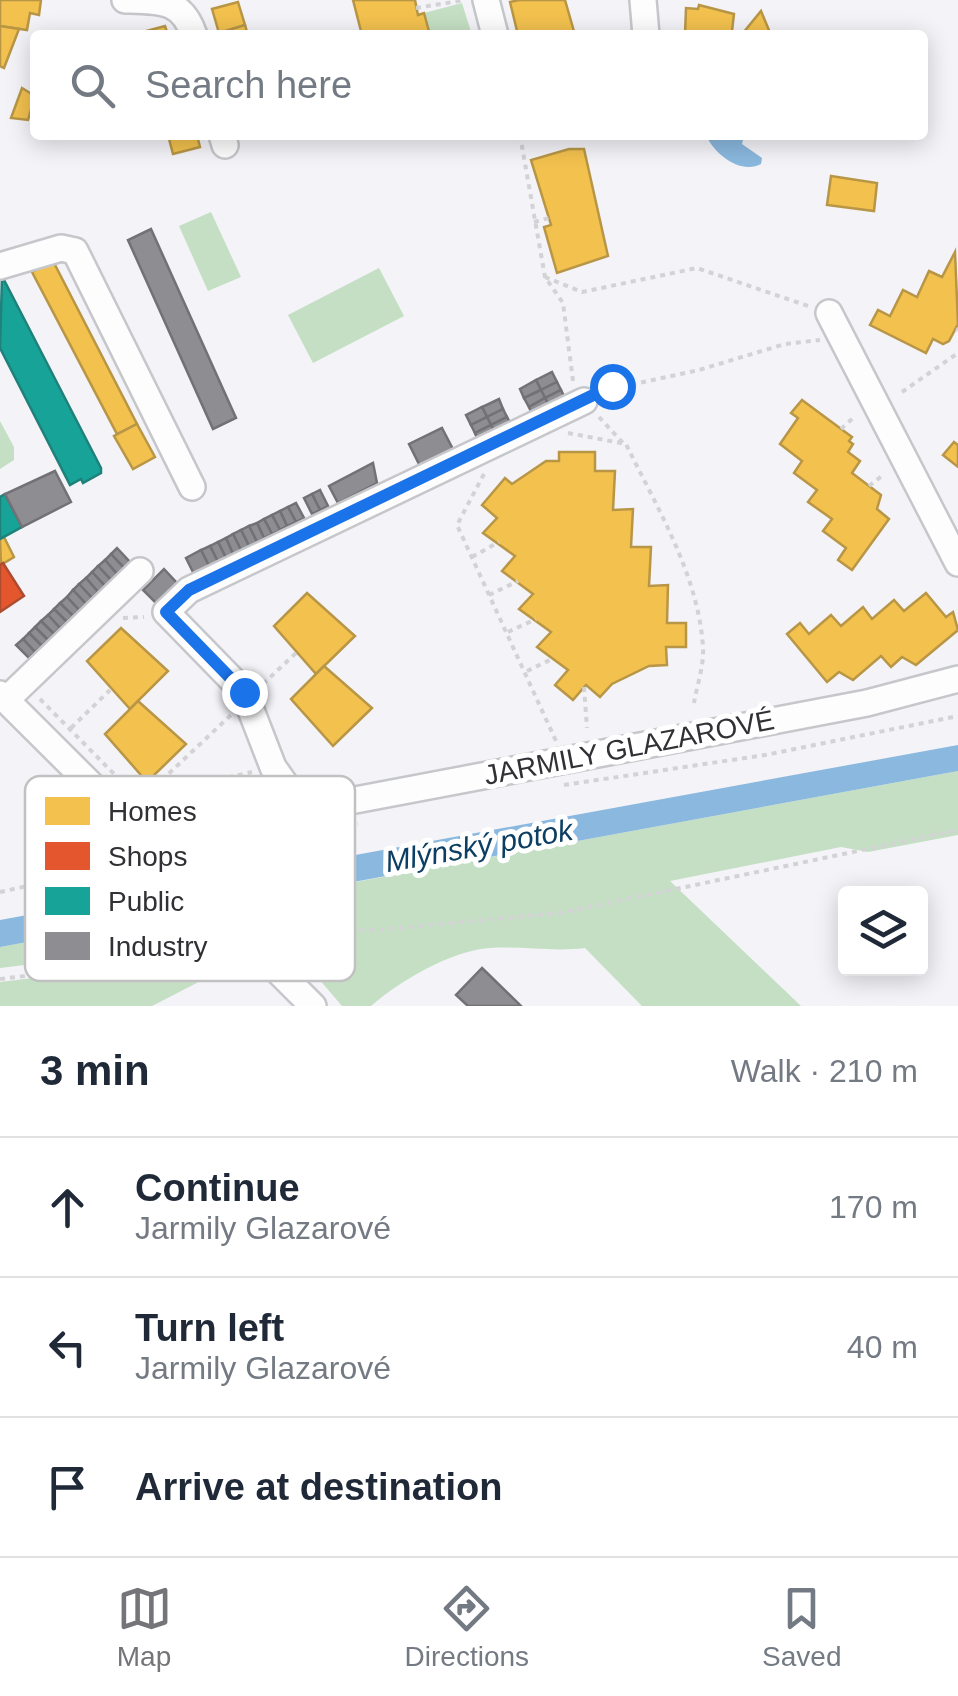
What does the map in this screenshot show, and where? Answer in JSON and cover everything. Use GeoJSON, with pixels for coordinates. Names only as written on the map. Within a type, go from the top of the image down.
{"type":"FeatureCollection","features":[{"type":"Feature","properties":{"kind":"street"},"geometry":{"type":"LineString","coordinates":[[128,0],[178,4],[187,13],[192,30]]}},
{"type":"Feature","properties":{"kind":"street"},"geometry":{"type":"LineString","coordinates":[[486,0],[494,30]]}},
{"type":"Feature","properties":{"kind":"street"},"geometry":{"type":"LineString","coordinates":[[643,0],[646,30]]}},
{"type":"Feature","properties":{"kind":"street"},"geometry":{"type":"LineString","coordinates":[[0,266],[61,248],[75,251],[192,487]]}},
{"type":"Feature","properties":{"kind":"street"},"geometry":{"type":"LineString","coordinates":[[830,313],[958,563]]}},
{"type":"Feature","properties":{"kind":"street"},"geometry":{"type":"LineString","coordinates":[[279,776],[247,700],[166,612],[189,590],[584,401]]}},
{"type":"Feature","properties":{"kind":"street"},"geometry":{"type":"LineString","coordinates":[[93,776],[61,738],[3,697],[140,571]]}},
{"type":"Feature","properties":{"kind":"street","name":"JARMILY GLAZAROVÉ"},"geometry":{"type":"LineString","coordinates":[[355,800],[867,703],[958,679]]}},
{"type":"Feature","properties":{"kind":"street"},"geometry":{"type":"LineString","coordinates":[[287,981],[313,1006]]}},
{"type":"Feature","properties":{"kind":"path"},"geometry":{"type":"LineString","coordinates":[[426,0],[429,9]]}},
{"type":"Feature","properties":{"kind":"path"},"geometry":{"type":"LineString","coordinates":[[416,8],[429,9],[466,0]]}},
{"type":"Feature","properties":{"kind":"path"},"geometry":{"type":"LineString","coordinates":[[521,140],[544,276],[562,303],[569,328],[570,369],[584,401],[624,443],[695,595],[704,652],[694,702]]}},
{"type":"Feature","properties":{"kind":"path"},"geometry":{"type":"LineString","coordinates":[[532,222],[548,218]]}},
{"type":"Feature","properties":{"kind":"path"},"geometry":{"type":"LineString","coordinates":[[544,276],[582,292],[696,268],[830,313]]}},
{"type":"Feature","properties":{"kind":"path"},"geometry":{"type":"LineString","coordinates":[[584,401],[612,386],[699,370],[802,340],[842,337]]}},
{"type":"Feature","properties":{"kind":"path"},"geometry":{"type":"LineString","coordinates":[[902,392],[958,352]]}},
{"type":"Feature","properties":{"kind":"path"},"geometry":{"type":"LineString","coordinates":[[841,429],[853,418]]}},
{"type":"Feature","properties":{"kind":"path"},"geometry":{"type":"LineString","coordinates":[[558,433],[624,443]]}},
{"type":"Feature","properties":{"kind":"path"},"geometry":{"type":"LineString","coordinates":[[485,472],[457,525],[564,759]]}},
{"type":"Feature","properties":{"kind":"path"},"geometry":{"type":"LineString","coordinates":[[869,486],[883,476]]}},
{"type":"Feature","properties":{"kind":"path"},"geometry":{"type":"LineString","coordinates":[[472,557],[499,542]]}},
{"type":"Feature","properties":{"kind":"path"},"geometry":{"type":"LineString","coordinates":[[489,595],[518,581]]}},
{"type":"Feature","properties":{"kind":"path"},"geometry":{"type":"LineString","coordinates":[[507,633],[536,619]]}},
{"type":"Feature","properties":{"kind":"path"},"geometry":{"type":"LineString","coordinates":[[166,776],[296,653]]}},
{"type":"Feature","properties":{"kind":"path"},"geometry":{"type":"LineString","coordinates":[[524,672],[554,658]]}},
{"type":"Feature","properties":{"kind":"path"},"geometry":{"type":"LineString","coordinates":[[584,688],[587,728]]}},
{"type":"Feature","properties":{"kind":"path"},"geometry":{"type":"LineString","coordinates":[[61,738],[110,690]]}},
{"type":"Feature","properties":{"kind":"path"},"geometry":{"type":"LineString","coordinates":[[34,693],[61,738],[111,776]]}},
{"type":"Feature","properties":{"kind":"path"},"geometry":{"type":"LineString","coordinates":[[551,787],[765,756],[958,716]]}},
{"type":"Feature","properties":{"kind":"path"},"geometry":{"type":"LineString","coordinates":[[233,776],[273,767]]}},
{"type":"Feature","properties":{"kind":"path"},"geometry":{"type":"LineString","coordinates":[[355,825],[364,823]]}},
{"type":"Feature","properties":{"kind":"path"},"geometry":{"type":"LineString","coordinates":[[355,930],[561,913],[958,830]]}},
{"type":"Feature","properties":{"kind":"path"},"geometry":{"type":"LineString","coordinates":[[0,892],[25,887]]}},
{"type":"Feature","properties":{"kind":"path"},"geometry":{"type":"LineString","coordinates":[[0,979],[25,976]]}},
{"type":"Feature","properties":{"kind":"green space"},"geometry":{"type":"Polygon","coordinates":[[[462,3],[470,30],[429,30],[424,13],[462,3]]]}},
{"type":"Feature","properties":{"kind":"green space"},"geometry":{"type":"Polygon","coordinates":[[[211,212],[241,277],[208,291],[179,226],[211,212]]]}},
{"type":"Feature","properties":{"kind":"green space"},"geometry":{"type":"Polygon","coordinates":[[[379,268],[404,316],[313,363],[288,315],[379,268]]]}},
{"type":"Feature","properties":{"kind":"green space"},"geometry":{"type":"Polygon","coordinates":[[[0,421],[14,447],[14,460],[0,469],[0,421]]]}},
{"type":"Feature","properties":{"kind":"green space"},"geometry":{"type":"Polygon","coordinates":[[[958,771],[958,835],[868,852],[841,847],[670,881],[801,1006],[642,1006],[585,948],[490,948],[442,961],[411,977],[371,1006],[342,1006],[321,981],[355,981],[355,882],[958,771]]]}},
{"type":"Feature","properties":{"kind":"green space"},"geometry":{"type":"Polygon","coordinates":[[[25,942],[25,965],[0,968],[0,947],[25,942]]]}},
{"type":"Feature","properties":{"kind":"green space"},"geometry":{"type":"Polygon","coordinates":[[[201,981],[152,1006],[0,1006],[0,982],[201,981]]]}},
{"type":"Feature","properties":{"kind":"water"},"geometry":{"type":"Polygon","coordinates":[[[709,140],[743,140],[742,144],[762,158],[761,164],[737,165],[709,140]]]}},
{"type":"Feature","properties":{"kind":"water","name":"Mlýnský potok"},"geometry":{"type":"Polygon","coordinates":[[[958,745],[958,771],[355,882],[355,855],[958,745]]]}},
{"type":"Feature","properties":{"kind":"water"},"geometry":{"type":"Polygon","coordinates":[[[25,915],[25,942],[0,947],[0,920],[25,915]]]}},
{"type":"Feature","properties":{"kind":"building: Homes"},"geometry":{"type":"Polygon","coordinates":[[[0,0],[41,0],[39,15],[30,13],[27,30],[0,26],[0,0]]]}},
{"type":"Feature","properties":{"kind":"building: Homes"},"geometry":{"type":"Polygon","coordinates":[[[353,0],[415,0],[418,15],[424,13],[429,30],[361,30],[353,0]]]}},
{"type":"Feature","properties":{"kind":"building: Homes"},"geometry":{"type":"Polygon","coordinates":[[[565,0],[574,30],[517,30],[510,2],[565,0]]]}},
{"type":"Feature","properties":{"kind":"building: Homes"},"geometry":{"type":"Polygon","coordinates":[[[238,2],[245,25],[218,30],[212,9],[238,2]]]}},
{"type":"Feature","properties":{"kind":"building: Homes"},"geometry":{"type":"Polygon","coordinates":[[[699,5],[734,14],[732,30],[685,30],[686,8],[698,9],[699,5]]]}},
{"type":"Feature","properties":{"kind":"building: Homes"},"geometry":{"type":"Polygon","coordinates":[[[761,11],[769,30],[745,30],[761,11]]]}},
{"type":"Feature","properties":{"kind":"building: Homes"},"geometry":{"type":"Polygon","coordinates":[[[0,26],[19,29],[4,68],[0,66],[0,26]]]}},
{"type":"Feature","properties":{"kind":"building: Homes"},"geometry":{"type":"Polygon","coordinates":[[[22,88],[30,93],[28,120],[11,118],[22,88]]]}},
{"type":"Feature","properties":{"kind":"building: Homes"},"geometry":{"type":"Polygon","coordinates":[[[169,140],[198,140],[200,147],[173,154],[169,140]]]}},
{"type":"Feature","properties":{"kind":"building: Homes"},"geometry":{"type":"Polygon","coordinates":[[[569,149],[584,149],[608,256],[557,273],[544,227],[551,225],[531,160],[569,149]]]}},
{"type":"Feature","properties":{"kind":"building: Homes"},"geometry":{"type":"Polygon","coordinates":[[[831,176],[877,183],[874,211],[827,205],[831,176]]]}},
{"type":"Feature","properties":{"kind":"building: Homes"},"geometry":{"type":"Polygon","coordinates":[[[955,252],[958,324],[949,341],[943,344],[933,339],[926,353],[870,325],[878,310],[890,316],[903,290],[917,297],[929,271],[942,277],[955,252]]]}},
{"type":"Feature","properties":{"kind":"building: Homes"},"geometry":{"type":"Polygon","coordinates":[[[53,261],[137,424],[117,434],[32,272],[53,261]]]}},
{"type":"Feature","properties":{"kind":"building: Homes"},"geometry":{"type":"Polygon","coordinates":[[[802,400],[852,437],[848,452],[860,461],[852,473],[881,495],[877,509],[889,519],[852,570],[838,560],[846,548],[823,531],[832,519],[808,502],[817,490],[794,473],[802,461],[780,444],[798,418],[791,413],[802,400]]]}},
{"type":"Feature","properties":{"kind":"building: Homes"},"geometry":{"type":"Polygon","coordinates":[[[137,424],[155,457],[133,469],[114,436],[137,424]]]}},
{"type":"Feature","properties":{"kind":"building: Homes"},"geometry":{"type":"Polygon","coordinates":[[[954,442],[958,445],[958,467],[943,455],[954,442]]]}},
{"type":"Feature","properties":{"kind":"building: Homes"},"geometry":{"type":"Polygon","coordinates":[[[559,452],[595,452],[595,471],[615,471],[613,510],[633,509],[631,547],[651,547],[649,586],[668,585],[667,623],[686,623],[686,647],[666,647],[667,665],[649,666],[612,684],[600,697],[586,685],[573,700],[555,685],[568,670],[537,647],[551,632],[519,609],[533,594],[502,571],[515,556],[483,533],[497,518],[482,505],[505,478],[512,484],[546,461],[559,461],[559,452]]]}},
{"type":"Feature","properties":{"kind":"building: Homes"},"geometry":{"type":"Polygon","coordinates":[[[4,537],[14,557],[1,565],[0,539],[4,537]]]}},
{"type":"Feature","properties":{"kind":"building: Homes"},"geometry":{"type":"Polygon","coordinates":[[[307,593],[355,636],[316,674],[274,626],[307,593]]]}},
{"type":"Feature","properties":{"kind":"building: Homes"},"geometry":{"type":"Polygon","coordinates":[[[926,593],[946,617],[953,612],[958,630],[916,665],[902,657],[891,667],[881,656],[853,680],[839,672],[827,682],[787,634],[800,623],[809,634],[831,615],[841,626],[863,607],[872,619],[894,600],[904,611],[926,593]]]}},
{"type":"Feature","properties":{"kind":"building: Homes"},"geometry":{"type":"Polygon","coordinates":[[[121,628],[168,671],[130,709],[87,661],[121,628]]]}},
{"type":"Feature","properties":{"kind":"building: Homes"},"geometry":{"type":"Polygon","coordinates":[[[324,666],[372,708],[333,746],[291,699],[324,666]]]}},
{"type":"Feature","properties":{"kind":"building: Homes"},"geometry":{"type":"Polygon","coordinates":[[[138,701],[186,744],[153,776],[142,776],[105,734],[138,701]]]}},
{"type":"Feature","properties":{"kind":"building: Shops"},"geometry":{"type":"Polygon","coordinates":[[[3,563],[24,596],[0,612],[0,565],[3,563]]]}},
{"type":"Feature","properties":{"kind":"building: Public"},"geometry":{"type":"Polygon","coordinates":[[[2,276],[101,468],[101,473],[83,483],[81,479],[70,485],[0,348],[2,276]]]}},
{"type":"Feature","properties":{"kind":"building: Public"},"geometry":{"type":"Polygon","coordinates":[[[5,494],[22,527],[0,539],[0,497],[5,494]]]}},
{"type":"Feature","properties":{"kind":"building: Industry"},"geometry":{"type":"Polygon","coordinates":[[[151,229],[236,418],[213,429],[128,240],[151,229]]]}},
{"type":"Feature","properties":{"kind":"building: Industry"},"geometry":{"type":"Polygon","coordinates":[[[552,372],[557,382],[541,390],[536,380],[552,372]]]}},
{"type":"Feature","properties":{"kind":"building: Industry"},"geometry":{"type":"Polygon","coordinates":[[[536,380],[541,390],[524,398],[520,389],[536,380]]]}},
{"type":"Feature","properties":{"kind":"building: Industry"},"geometry":{"type":"Polygon","coordinates":[[[557,382],[561,390],[545,398],[541,390],[557,382]]]}},
{"type":"Feature","properties":{"kind":"building: Industry"},"geometry":{"type":"Polygon","coordinates":[[[541,390],[545,398],[529,407],[524,398],[541,390]]]}},
{"type":"Feature","properties":{"kind":"building: Industry"},"geometry":{"type":"Polygon","coordinates":[[[561,390],[566,400],[550,408],[545,398],[561,390]]]}},
{"type":"Feature","properties":{"kind":"building: Industry"},"geometry":{"type":"Polygon","coordinates":[[[545,398],[550,408],[533,416],[529,407],[545,398]]]}},
{"type":"Feature","properties":{"kind":"building: Industry"},"geometry":{"type":"Polygon","coordinates":[[[499,399],[503,409],[487,417],[482,407],[499,399]]]}},
{"type":"Feature","properties":{"kind":"building: Industry"},"geometry":{"type":"Polygon","coordinates":[[[482,407],[487,417],[471,425],[466,415],[482,407]]]}},
{"type":"Feature","properties":{"kind":"building: Industry"},"geometry":{"type":"Polygon","coordinates":[[[503,409],[507,417],[491,425],[487,417],[503,409]]]}},
{"type":"Feature","properties":{"kind":"building: Industry"},"geometry":{"type":"Polygon","coordinates":[[[487,417],[491,425],[475,433],[471,425],[487,417]]]}},
{"type":"Feature","properties":{"kind":"building: Industry"},"geometry":{"type":"Polygon","coordinates":[[[507,417],[512,426],[496,435],[491,425],[507,417]]]}},
{"type":"Feature","properties":{"kind":"building: Industry"},"geometry":{"type":"Polygon","coordinates":[[[491,425],[496,435],[479,443],[475,433],[491,425]]]}},
{"type":"Feature","properties":{"kind":"building: Industry"},"geometry":{"type":"Polygon","coordinates":[[[442,428],[456,455],[423,472],[409,444],[442,428]]]}},
{"type":"Feature","properties":{"kind":"building: Industry"},"geometry":{"type":"Polygon","coordinates":[[[373,463],[377,483],[338,503],[329,486],[373,463]]]}},
{"type":"Feature","properties":{"kind":"building: Industry"},"geometry":{"type":"Polygon","coordinates":[[[55,471],[71,502],[22,527],[5,494],[55,471]]]}},
{"type":"Feature","properties":{"kind":"building: Industry"},"geometry":{"type":"Polygon","coordinates":[[[320,490],[328,506],[320,510],[312,494],[320,490]]]}},
{"type":"Feature","properties":{"kind":"building: Industry"},"geometry":{"type":"Polygon","coordinates":[[[312,494],[320,510],[312,514],[304,498],[312,494]]]}},
{"type":"Feature","properties":{"kind":"building: Industry"},"geometry":{"type":"Polygon","coordinates":[[[296,503],[304,518],[296,522],[288,507],[296,503]]]}},
{"type":"Feature","properties":{"kind":"building: Industry"},"geometry":{"type":"Polygon","coordinates":[[[288,507],[296,522],[287,526],[280,511],[288,507]]]}},
{"type":"Feature","properties":{"kind":"building: Industry"},"geometry":{"type":"Polygon","coordinates":[[[280,511],[287,526],[280,530],[272,515],[280,511]]]}},
{"type":"Feature","properties":{"kind":"building: Industry"},"geometry":{"type":"Polygon","coordinates":[[[272,515],[280,530],[272,534],[264,519],[272,515]]]}},
{"type":"Feature","properties":{"kind":"building: Industry"},"geometry":{"type":"Polygon","coordinates":[[[264,519],[272,534],[264,538],[257,523],[264,519]]]}},
{"type":"Feature","properties":{"kind":"building: Industry"},"geometry":{"type":"Polygon","coordinates":[[[257,523],[264,538],[257,542],[249,526],[257,523]]]}},
{"type":"Feature","properties":{"kind":"building: Industry"},"geometry":{"type":"Polygon","coordinates":[[[249,526],[257,542],[249,546],[241,530],[249,526]]]}},
{"type":"Feature","properties":{"kind":"building: Industry"},"geometry":{"type":"Polygon","coordinates":[[[241,530],[249,546],[241,550],[233,534],[241,530]]]}},
{"type":"Feature","properties":{"kind":"building: Industry"},"geometry":{"type":"Polygon","coordinates":[[[233,534],[241,550],[233,554],[226,538],[233,534]]]}},
{"type":"Feature","properties":{"kind":"building: Industry"},"geometry":{"type":"Polygon","coordinates":[[[226,538],[233,554],[226,558],[218,542],[226,538]]]}},
{"type":"Feature","properties":{"kind":"building: Industry"},"geometry":{"type":"Polygon","coordinates":[[[218,542],[226,558],[218,562],[210,546],[218,542]]]}},
{"type":"Feature","properties":{"kind":"building: Industry"},"geometry":{"type":"Polygon","coordinates":[[[210,546],[218,562],[209,566],[201,550],[210,546]]]}},
{"type":"Feature","properties":{"kind":"building: Industry"},"geometry":{"type":"Polygon","coordinates":[[[117,548],[130,562],[124,568],[111,554],[117,548]]]}},
{"type":"Feature","properties":{"kind":"building: Industry"},"geometry":{"type":"Polygon","coordinates":[[[201,550],[209,566],[194,574],[186,558],[201,550]]]}},
{"type":"Feature","properties":{"kind":"building: Industry"},"geometry":{"type":"Polygon","coordinates":[[[111,554],[124,568],[117,574],[105,560],[111,554]]]}},
{"type":"Feature","properties":{"kind":"building: Industry"},"geometry":{"type":"Polygon","coordinates":[[[105,560],[117,574],[111,580],[98,566],[105,560]]]}},
{"type":"Feature","properties":{"kind":"building: Industry"},"geometry":{"type":"Polygon","coordinates":[[[98,566],[111,580],[105,586],[92,572],[98,566]]]}},
{"type":"Feature","properties":{"kind":"building: Industry"},"geometry":{"type":"Polygon","coordinates":[[[164,569],[177,583],[156,603],[143,590],[164,569]]]}},
{"type":"Feature","properties":{"kind":"building: Industry"},"geometry":{"type":"Polygon","coordinates":[[[92,572],[105,586],[98,592],[86,578],[92,572]]]}},
{"type":"Feature","properties":{"kind":"building: Industry"},"geometry":{"type":"Polygon","coordinates":[[[86,578],[98,592],[92,598],[79,584],[86,578]]]}},
{"type":"Feature","properties":{"kind":"building: Industry"},"geometry":{"type":"Polygon","coordinates":[[[79,584],[92,598],[86,604],[73,590],[79,584]]]}},
{"type":"Feature","properties":{"kind":"building: Industry"},"geometry":{"type":"Polygon","coordinates":[[[73,590],[86,604],[79,610],[67,597],[73,590]]]}},
{"type":"Feature","properties":{"kind":"building: Industry"},"geometry":{"type":"Polygon","coordinates":[[[67,597],[79,610],[73,616],[60,603],[67,597]]]}},
{"type":"Feature","properties":{"kind":"building: Industry"},"geometry":{"type":"Polygon","coordinates":[[[60,603],[73,616],[67,622],[54,609],[60,603]]]}},
{"type":"Feature","properties":{"kind":"building: Industry"},"geometry":{"type":"Polygon","coordinates":[[[54,609],[67,622],[60,628],[48,615],[54,609]]]}},
{"type":"Feature","properties":{"kind":"building: Industry"},"geometry":{"type":"Polygon","coordinates":[[[48,615],[60,628],[54,634],[41,621],[48,615]]]}},
{"type":"Feature","properties":{"kind":"building: Industry"},"geometry":{"type":"Polygon","coordinates":[[[41,621],[54,634],[48,640],[35,627],[41,621]]]}},
{"type":"Feature","properties":{"kind":"building: Industry"},"geometry":{"type":"Polygon","coordinates":[[[35,627],[48,640],[42,646],[29,633],[35,627]]]}},
{"type":"Feature","properties":{"kind":"building: Industry"},"geometry":{"type":"Polygon","coordinates":[[[29,633],[42,646],[35,652],[23,639],[29,633]]]}},
{"type":"Feature","properties":{"kind":"building: Industry"},"geometry":{"type":"Polygon","coordinates":[[[23,639],[35,652],[29,658],[16,645],[23,639]]]}},
{"type":"Feature","properties":{"kind":"building: Industry"},"geometry":{"type":"Polygon","coordinates":[[[482,968],[521,1006],[468,1006],[456,995],[482,968]]]}},
{"type":"Feature","properties":{"kind":"route"},"geometry":{"type":"LineString","coordinates":[[244,692],[166,612],[189,590],[612,386]]}}]}
